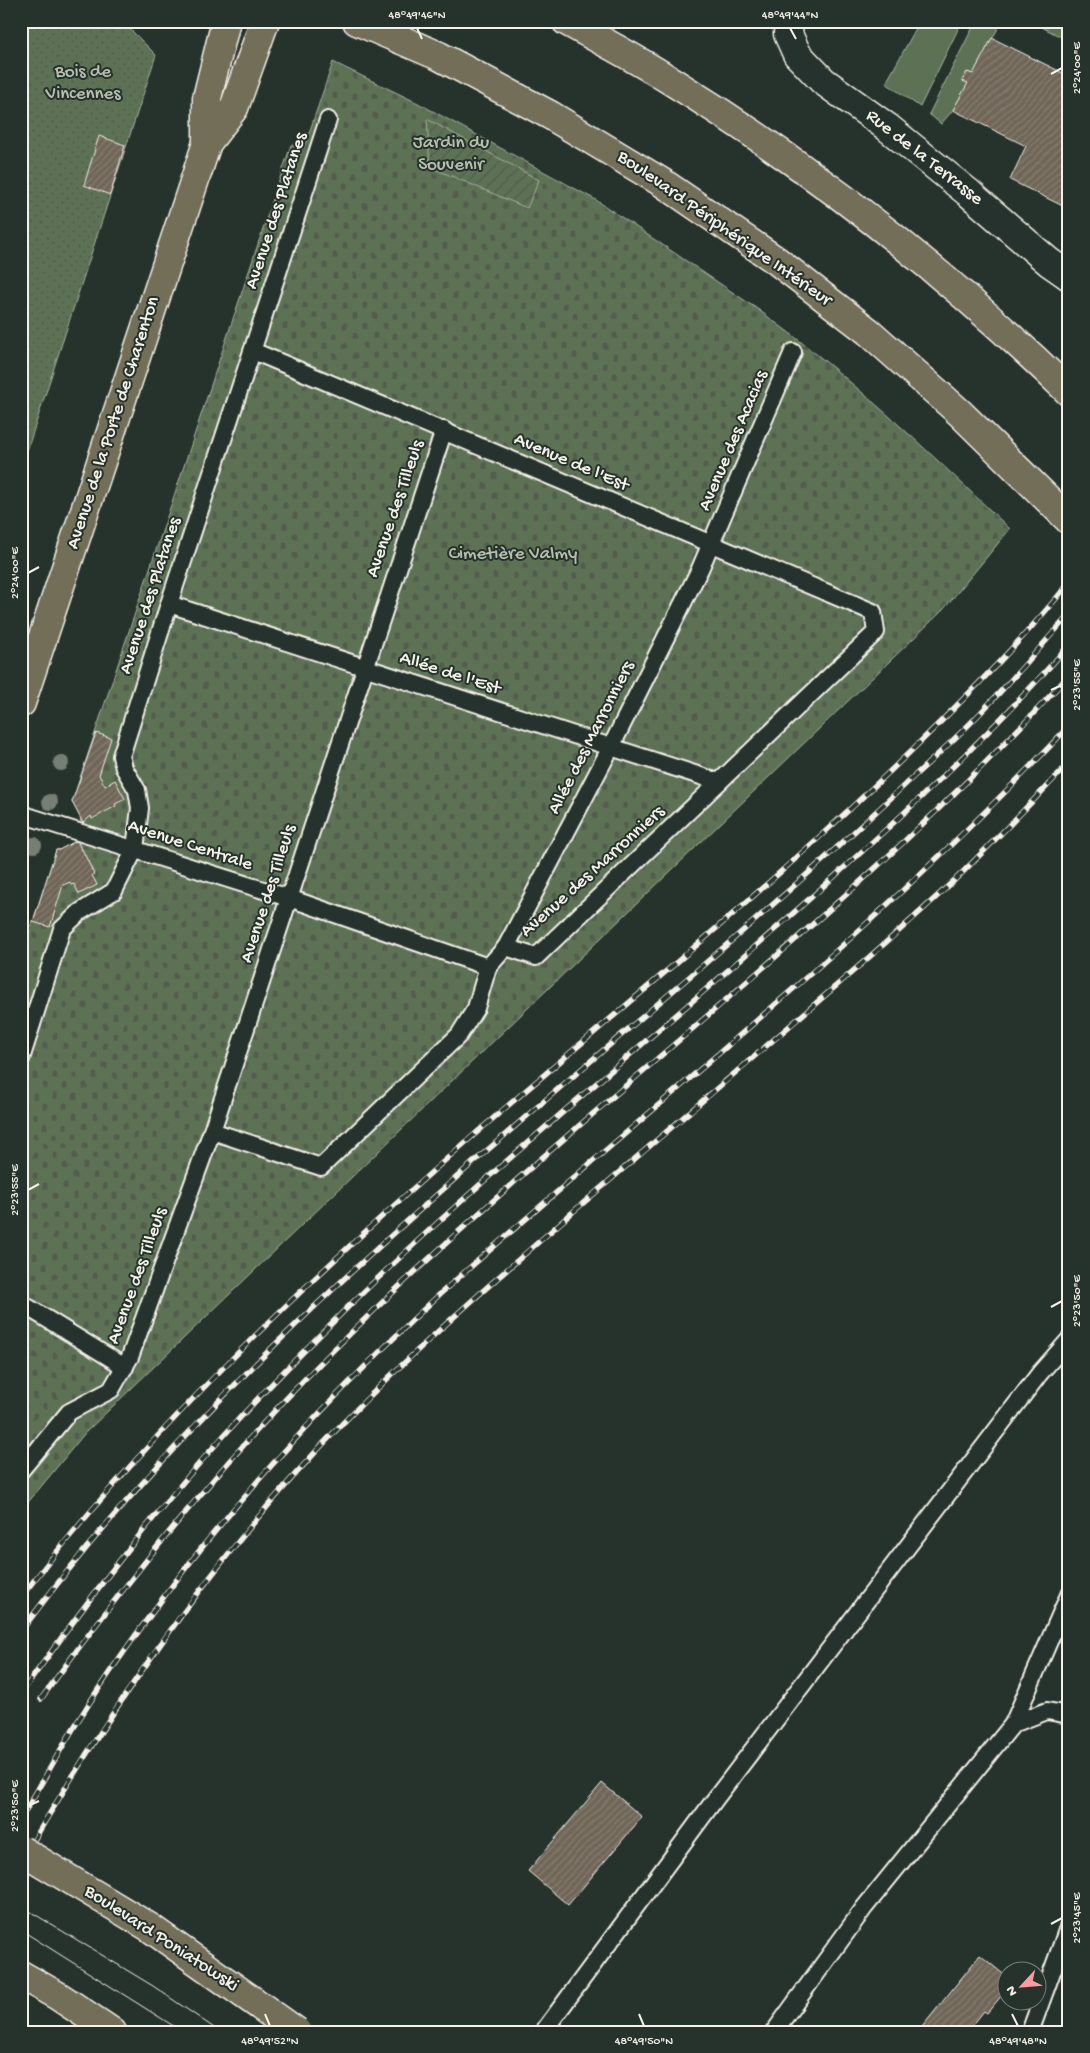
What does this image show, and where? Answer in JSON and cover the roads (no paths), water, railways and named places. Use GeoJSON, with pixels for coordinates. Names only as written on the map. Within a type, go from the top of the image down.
{"type":"FeatureCollection","features":[{"type":"Feature","properties":{"kind":"main road","name":"Avenue de la Porte de Charenton"},"geometry":{"type":"LineString","coordinates":[[21,702],[207,143],[207,98],[226,21]]}},
{"type":"Feature","properties":{"kind":"main road","name":"Avenue de la Porte de Charenton"},"geometry":{"type":"LineString","coordinates":[[207,143],[234,108],[265,21]]}},
{"type":"Feature","properties":{"kind":"main road","name":"Boulevard Périphérique Intérieur"},"geometry":{"type":"LineString","coordinates":[[357,21],[439,56],[550,114],[662,183],[777,261],[869,332],[953,407],[1069,520]]}},
{"type":"Feature","properties":{"kind":"main road"},"geometry":{"type":"LineString","coordinates":[[566,21],[668,78],[791,159],[909,248],[1016,340],[1069,392]]}},
{"type":"Feature","properties":{"kind":"main road","name":"Boulevard Poniatowski"},"geometry":{"type":"LineString","coordinates":[[21,1850],[149,1927],[297,2032]]}},
{"type":"Feature","properties":{"kind":"main road"},"geometry":{"type":"LineString","coordinates":[[21,1975],[58,1996],[112,2032]]}},
{"type":"Feature","properties":{"kind":"street","name":"Rue de la Terrasse"},"geometry":{"type":"LineString","coordinates":[[789,28],[796,54],[823,81],[887,127],[970,194],[1049,262],[1069,276]]}},
{"type":"Feature","properties":{"kind":"lane","name":"Avenue des Platanes"},"geometry":{"type":"LineString","coordinates":[[21,1059],[62,929],[80,912],[114,891],[135,849],[140,808],[137,790],[124,768],[121,756],[328,120]]}},
{"type":"Feature","properties":{"kind":"lane","name":"Avenue de l'Est"},"geometry":{"type":"LineString","coordinates":[[253,351],[873,612]]}},
{"type":"Feature","properties":{"kind":"lane","name":"Avenue des Acacias"},"geometry":{"type":"LineString","coordinates":[[711,545],[793,352]]}},
{"type":"Feature","properties":{"kind":"lane","name":"Avenue des Tilleuls"},"geometry":{"type":"LineString","coordinates":[[21,1470],[70,1412],[111,1390],[130,1357],[212,1131],[444,430]]}},
{"type":"Feature","properties":{"kind":"lane","name":"Allée des Marronniers"},"geometry":{"type":"LineString","coordinates":[[506,947],[611,747],[711,545]]}},
{"type":"Feature","properties":{"kind":"lane","name":"Allée de l'Est"},"geometry":{"type":"LineString","coordinates":[[169,604],[719,782]]}},
{"type":"Feature","properties":{"kind":"lane","name":"Avenue des Marronniers"},"geometry":{"type":"LineString","coordinates":[[212,1131],[320,1167],[459,1035],[476,1008],[488,967],[506,947],[536,957],[876,632],[873,612]]}},
{"type":"Feature","properties":{"kind":"lane","name":"Avenue Centrale"},"geometry":{"type":"LineString","coordinates":[[21,814],[289,898],[488,967]]}},
{"type":"Feature","properties":{"kind":"lane"},"geometry":{"type":"LineString","coordinates":[[21,1303],[125,1367]]}},
{"type":"Feature","properties":{"kind":"lane"},"geometry":{"type":"LineString","coordinates":[[543,2032],[716,1798],[1040,1373],[1069,1340]]}},
{"type":"Feature","properties":{"kind":"lane"},"geometry":{"type":"LineString","coordinates":[[774,2032],[864,1908],[1013,1724],[1069,1596]]}},
{"type":"Feature","properties":{"kind":"lane"},"geometry":{"type":"LineString","coordinates":[[1013,1724],[1047,1712],[1069,1715]]}},
{"type":"Feature","properties":{"kind":"lane"},"geometry":{"type":"LineString","coordinates":[[1030,2032],[1069,1925]]}},
{"type":"Feature","properties":{"kind":"tram line"},"geometry":{"type":"LineString","coordinates":[[21,1906],[153,1986],[220,2032]]}},
{"type":"Feature","properties":{"kind":"tram line"},"geometry":{"type":"LineString","coordinates":[[21,1930],[183,2032]]}},
{"type":"Feature","properties":{"kind":"railway"},"geometry":{"type":"LineString","coordinates":[[21,1597],[133,1463],[192,1400],[316,1277],[445,1160],[715,929],[865,795],[993,668],[1069,583]]}},
{"type":"Feature","properties":{"kind":"railway"},"geometry":{"type":"LineString","coordinates":[[21,1631],[92,1541],[168,1455],[247,1372],[414,1215],[765,912],[853,833],[967,726],[1069,615]]}},
{"type":"Feature","properties":{"kind":"railway"},"geometry":{"type":"LineString","coordinates":[[25,1688],[98,1589],[174,1493],[273,1382],[352,1303],[479,1186],[805,903],[895,821],[997,723],[1069,645]]}},
{"type":"Feature","properties":{"kind":"railway"},"geometry":{"type":"LineString","coordinates":[[41,1699],[154,1550],[194,1502],[276,1410],[363,1321],[450,1239],[812,925],[900,845],[986,762],[1069,675]]}},
{"type":"Feature","properties":{"kind":"railway"},"geometry":{"type":"LineString","coordinates":[[21,1818],[108,1674],[149,1617],[250,1489],[324,1409],[440,1294],[761,1017],[919,876],[1069,726]]}},
{"type":"Feature","properties":{"kind":"railway"},"geometry":{"type":"LineString","coordinates":[[21,1862],[92,1746],[168,1633],[251,1525],[342,1424],[398,1368],[485,1289],[924,908],[962,873],[1069,763]]}},
{"type":"Feature","properties":{"kind":"park label","name":"Bois de Vincennes"},"geometry":{"type":"Point","coordinates":[83,83]}},
{"type":"Feature","properties":{"kind":"park label","name":"Jardin du Souvenir"},"geometry":{"type":"Point","coordinates":[451,154]}},
{"type":"Feature","properties":{"kind":"park label","name":"Cimetière Valmy"},"geometry":{"type":"Point","coordinates":[513,554]}}]}
